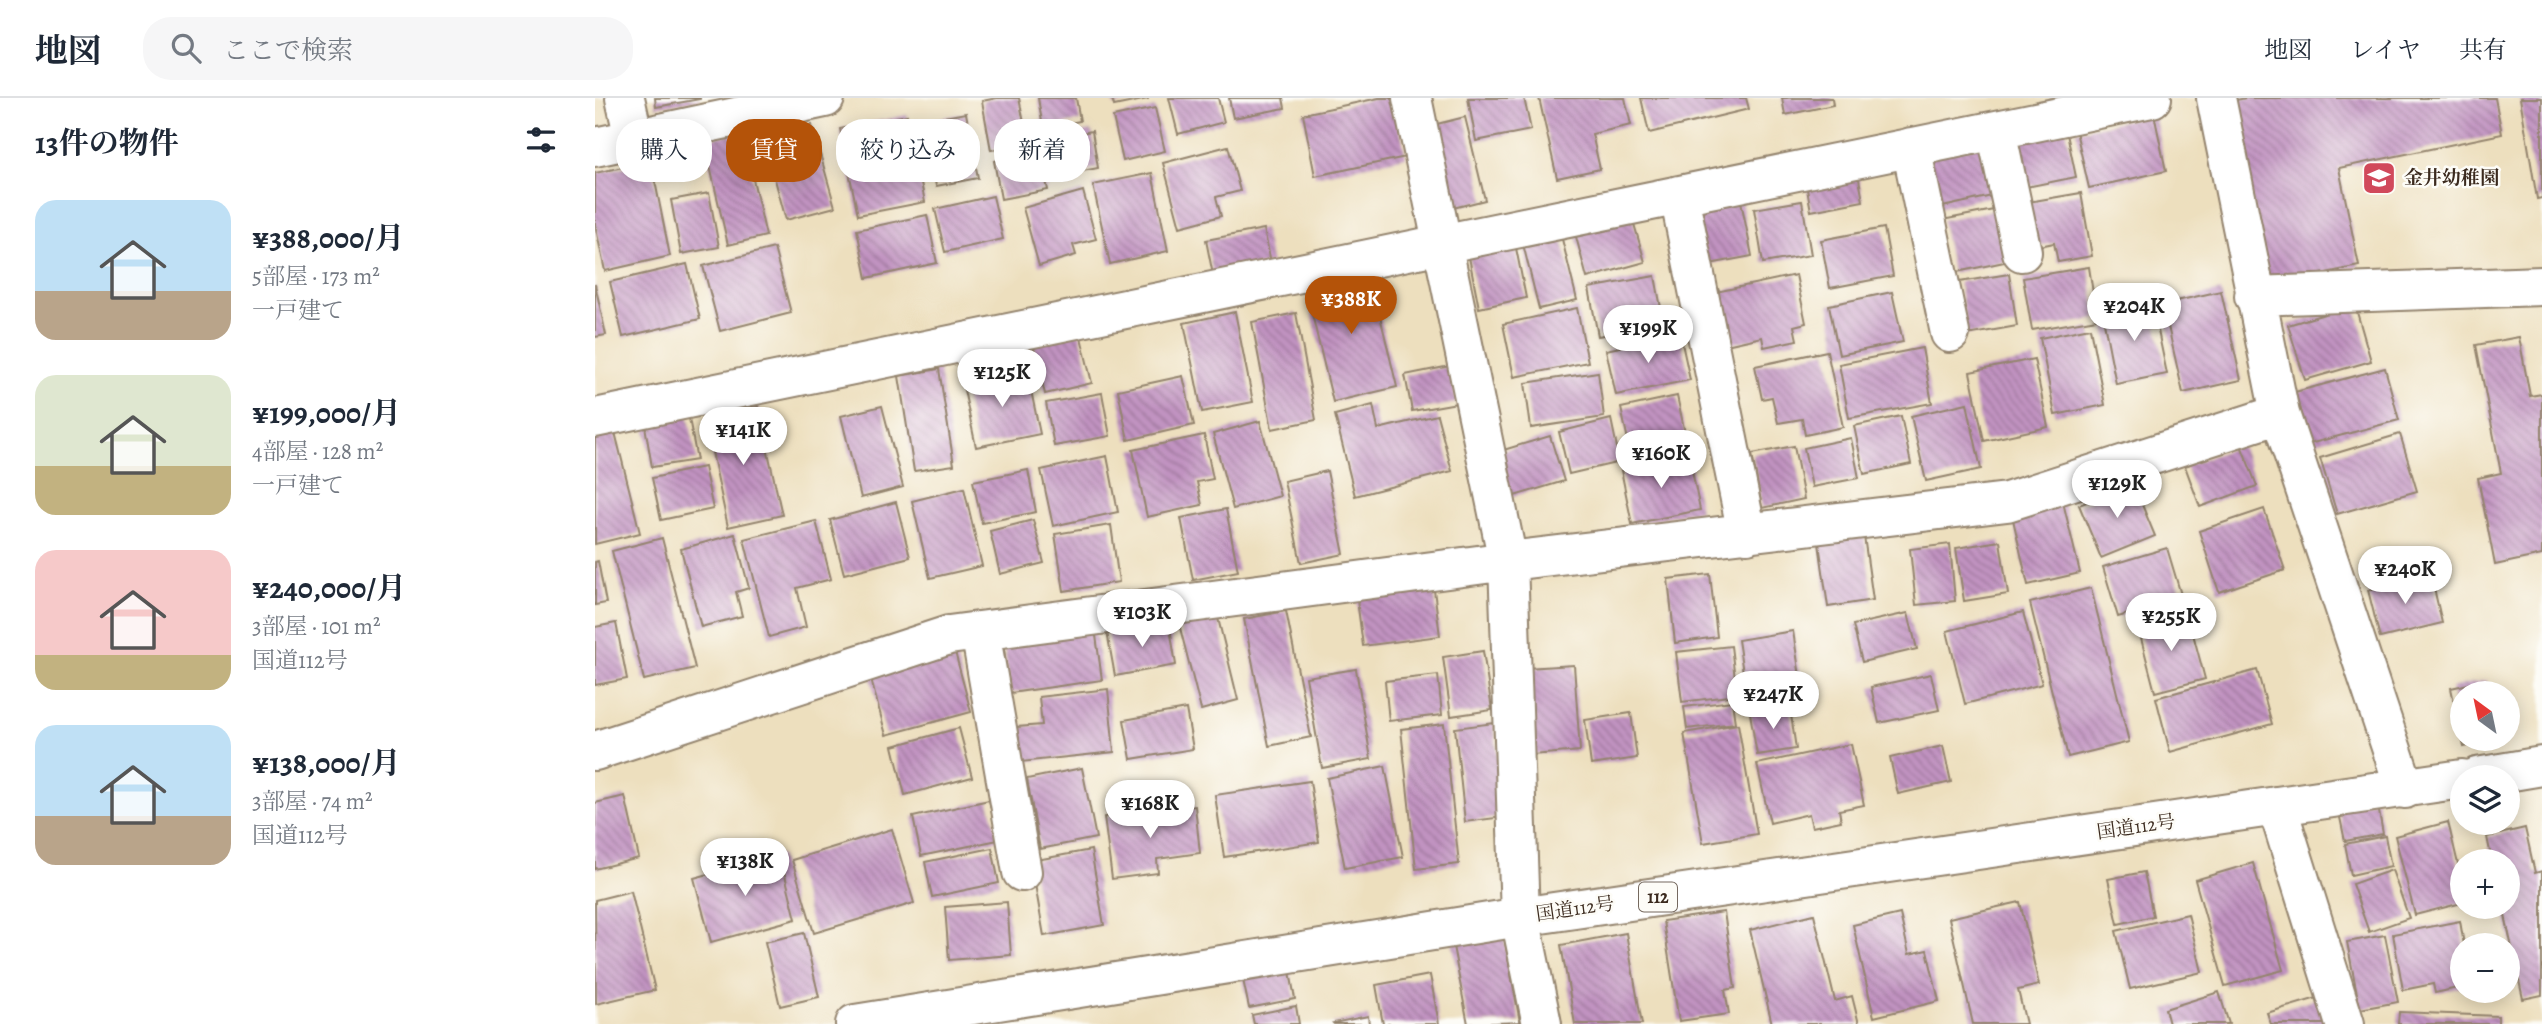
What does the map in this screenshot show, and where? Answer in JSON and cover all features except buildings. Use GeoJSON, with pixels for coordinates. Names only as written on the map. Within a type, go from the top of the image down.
{"type":"FeatureCollection","features":[{"type":"Feature","properties":{"kind":"main road"},"geometry":{"type":"LineString","coordinates":[[625,98],[630,119]]}},
{"type":"Feature","properties":{"kind":"main road"},"geometry":{"type":"LineString","coordinates":[[712,122],[820,98]]}},
{"type":"Feature","properties":{"kind":"main road"},"geometry":{"type":"LineString","coordinates":[[1412,98],[1509,561],[1520,917],[1542,1024]]}},
{"type":"Feature","properties":{"kind":"main road"},"geometry":{"type":"LineString","coordinates":[[595,418],[2152,98]]}},
{"type":"Feature","properties":{"kind":"main road"},"geometry":{"type":"LineString","coordinates":[[2216,98],[2280,414],[2405,789]]}},
{"type":"Feature","properties":{"kind":"main road"},"geometry":{"type":"LineString","coordinates":[[1996,130],[2021,252]]}},
{"type":"Feature","properties":{"kind":"main road"},"geometry":{"type":"LineString","coordinates":[[595,147],[616,143]]}},
{"type":"Feature","properties":{"kind":"main road"},"geometry":{"type":"LineString","coordinates":[[1911,147],[1950,333]]}},
{"type":"Feature","properties":{"kind":"main road"},"geometry":{"type":"LineString","coordinates":[[1679,195],[1747,534]]}},
{"type":"Feature","properties":{"kind":"main road"},"geometry":{"type":"LineString","coordinates":[[2254,296],[2542,286]]}},
{"type":"Feature","properties":{"kind":"main road"},"geometry":{"type":"LineString","coordinates":[[595,751],[949,635],[1509,561],[2007,502],[2280,414]]}},
{"type":"Feature","properties":{"kind":"main road"},"geometry":{"type":"LineString","coordinates":[[979,631],[1022,872]]}},
{"type":"Feature","properties":{"kind":"main road"},"geometry":{"type":"LineString","coordinates":[[2520,770],[2542,766]]}},
{"type":"Feature","properties":{"kind":"main road","name":"国道112号"},"geometry":{"type":"LineString","coordinates":[[855,1024],[1520,917],[2450,781]]}},
{"type":"Feature","properties":{"kind":"main road"},"geometry":{"type":"LineString","coordinates":[[2277,806],[2346,1024]]}},
{"type":"Feature","properties":{"kind":"place","name":"金井幼稚園"},"geometry":{"type":"Point","coordinates":[2379,178]}}]}
